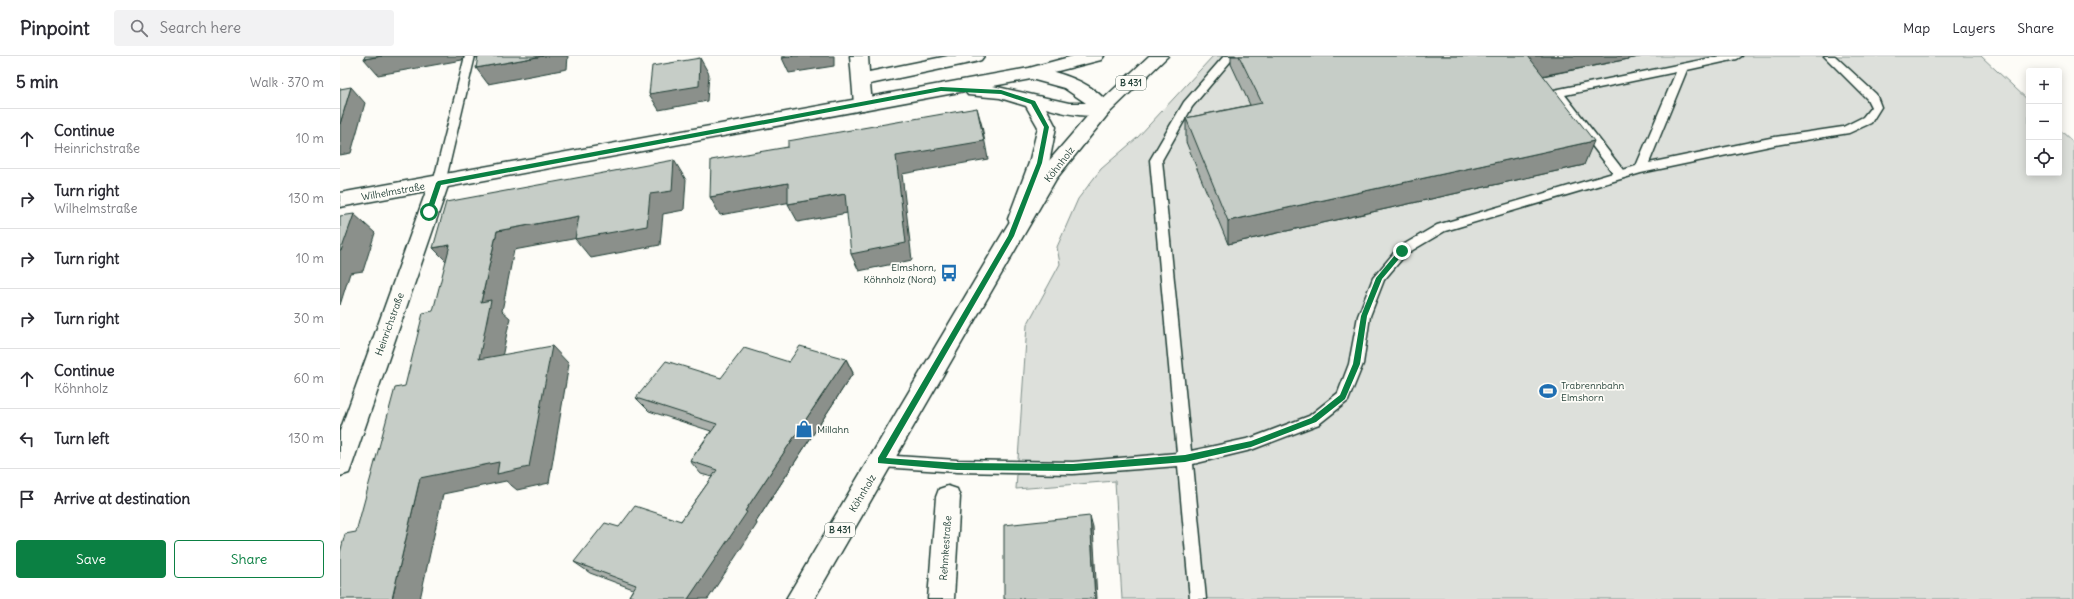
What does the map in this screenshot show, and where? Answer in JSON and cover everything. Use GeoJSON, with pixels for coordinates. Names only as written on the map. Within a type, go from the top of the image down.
{"type":"FeatureCollection","features":[{"type":"Feature","properties":{"kind":"main road"},"geometry":{"type":"LineString","coordinates":[[859,56],[863,104]]}},
{"type":"Feature","properties":{"kind":"main road"},"geometry":{"type":"LineString","coordinates":[[861,80],[975,56]]}},
{"type":"Feature","properties":{"kind":"main road"},"geometry":{"type":"LineString","coordinates":[[1031,73],[1095,56]]}},
{"type":"Feature","properties":{"kind":"main road","name":"Köhnholz"},"geometry":{"type":"LineString","coordinates":[[799,599],[881,461],[1011,236],[1049,174],[1103,109],[1159,56]]}},
{"type":"Feature","properties":{"kind":"main road","name":"Wilhelmstraße"},"geometry":{"type":"LineString","coordinates":[[340,200],[1031,73],[1068,82],[1086,92],[1103,109]]}},
{"type":"Feature","properties":{"kind":"main road","name":"Wilhelmstraße"},"geometry":{"type":"LineString","coordinates":[[941,89],[1001,92],[1033,102],[1046,102],[1069,109],[1103,109]]}},
{"type":"Feature","properties":{"kind":"main road"},"geometry":{"type":"LineString","coordinates":[[1011,236],[1039,163],[1047,127],[1033,102]]}},
{"type":"Feature","properties":{"kind":"main road","name":"Heinrichstraße"},"geometry":{"type":"LineString","coordinates":[[340,465],[438,183]]}},
{"type":"Feature","properties":{"kind":"main road","name":"Rehmkestraße"},"geometry":{"type":"LineString","coordinates":[[941,599],[948,497]]}},
{"type":"Feature","properties":{"kind":"lane"},"geometry":{"type":"LineString","coordinates":[[438,183],[470,56]]}},
{"type":"Feature","properties":{"kind":"lane"},"geometry":{"type":"LineString","coordinates":[[1198,599],[1156,160],[1188,105],[1230,56]]}},
{"type":"Feature","properties":{"kind":"lane"},"geometry":{"type":"LineString","coordinates":[[1621,175],[1558,93],[1737,56]]}},
{"type":"Feature","properties":{"kind":"lane"},"geometry":{"type":"LineString","coordinates":[[881,461],[957,466],[1073,468],[1185,459],[1251,444],[1314,420],[1343,397],[1356,364],[1364,316],[1380,278],[1402,251],[1441,228],[1641,169],[1775,141],[1845,130],[1867,120],[1876,107],[1872,97],[1829,56]]}},
{"type":"Feature","properties":{"kind":"lane"},"geometry":{"type":"LineString","coordinates":[[1641,169],[1683,67]]}},
{"type":"Feature","properties":{"kind":"shaded area","name":"Trabrennbahn Elmshorn"},"geometry":{"type":"Polygon","coordinates":[[[1213,56],[1981,56],[2026,98],[2026,176],[2062,176],[2062,132],[2074,143],[2074,599],[1122,599],[1115,481],[1016,489],[1027,325],[1060,264],[1057,247],[1078,199],[1101,169],[1137,138],[1213,56]]]}},
{"type":"Feature","properties":{"kind":"building"},"geometry":{"type":"Polygon","coordinates":[[[365,56],[382,56],[364,59],[365,56]]]}},
{"type":"Feature","properties":{"kind":"building"},"geometry":{"type":"Polygon","coordinates":[[[478,56],[543,56],[476,68],[478,56]]]}},
{"type":"Feature","properties":{"kind":"building"},"geometry":{"type":"Polygon","coordinates":[[[782,56],[793,56],[782,58],[782,56]]]}},
{"type":"Feature","properties":{"kind":"building"},"geometry":{"type":"Polygon","coordinates":[[[1239,56],[1528,56],[1594,141],[1228,221],[1186,118],[1262,103],[1239,56]]]}},
{"type":"Feature","properties":{"kind":"building"},"geometry":{"type":"Polygon","coordinates":[[[700,58],[699,86],[649,94],[652,66],[700,58]]]}},
{"type":"Feature","properties":{"kind":"building"},"geometry":{"type":"Polygon","coordinates":[[[351,87],[340,124],[340,89],[351,87]]]}},
{"type":"Feature","properties":{"kind":"building"},"geometry":{"type":"Polygon","coordinates":[[[977,108],[984,141],[896,156],[906,243],[851,254],[845,194],[788,204],[788,183],[710,197],[711,160],[788,147],[788,141],[977,108]]]}},
{"type":"Feature","properties":{"kind":"building"},"geometry":{"type":"Polygon","coordinates":[[[674,160],[672,191],[650,194],[647,226],[575,239],[579,216],[497,231],[481,302],[491,300],[479,359],[552,346],[529,467],[497,474],[499,462],[420,478],[392,599],[340,599],[340,553],[345,534],[356,532],[395,388],[405,386],[423,313],[433,311],[450,245],[433,248],[446,202],[674,160]]]}},
{"type":"Feature","properties":{"kind":"building"},"geometry":{"type":"Polygon","coordinates":[[[354,214],[341,251],[340,251],[340,216],[354,214]]]}},
{"type":"Feature","properties":{"kind":"building"},"geometry":{"type":"Polygon","coordinates":[[[800,346],[846,359],[745,511],[747,512],[688,599],[632,599],[633,597],[629,596],[636,585],[574,562],[605,523],[619,527],[635,506],[681,521],[717,470],[690,461],[717,424],[636,398],[666,361],[721,378],[744,348],[789,362],[800,346]]]}},
{"type":"Feature","properties":{"kind":"building"},"geometry":{"type":"Polygon","coordinates":[[[1090,516],[1095,599],[1004,599],[1004,525],[1090,516]]]}},
{"type":"Feature","properties":{"kind":"place","name":"Elmshorn, Köhnholz (Nord)"},"geometry":{"type":"Point","coordinates":[949,273]}},
{"type":"Feature","properties":{"kind":"place","name":"Trabrennbahn Elmshorn"},"geometry":{"type":"Point","coordinates":[1548,391]}},
{"type":"Feature","properties":{"kind":"place","name":"Millahn"},"geometry":{"type":"Point","coordinates":[804,429]}},
{"type":"Feature","properties":{"kind":"route"},"geometry":{"type":"LineString","coordinates":[[429,212],[438,183],[941,89],[1001,92],[1033,102],[1047,127],[1039,163],[1011,236],[881,461],[957,466],[1073,468],[1185,459],[1251,444],[1314,420],[1343,397],[1356,364],[1364,316],[1380,278],[1402,251]]}}]}
